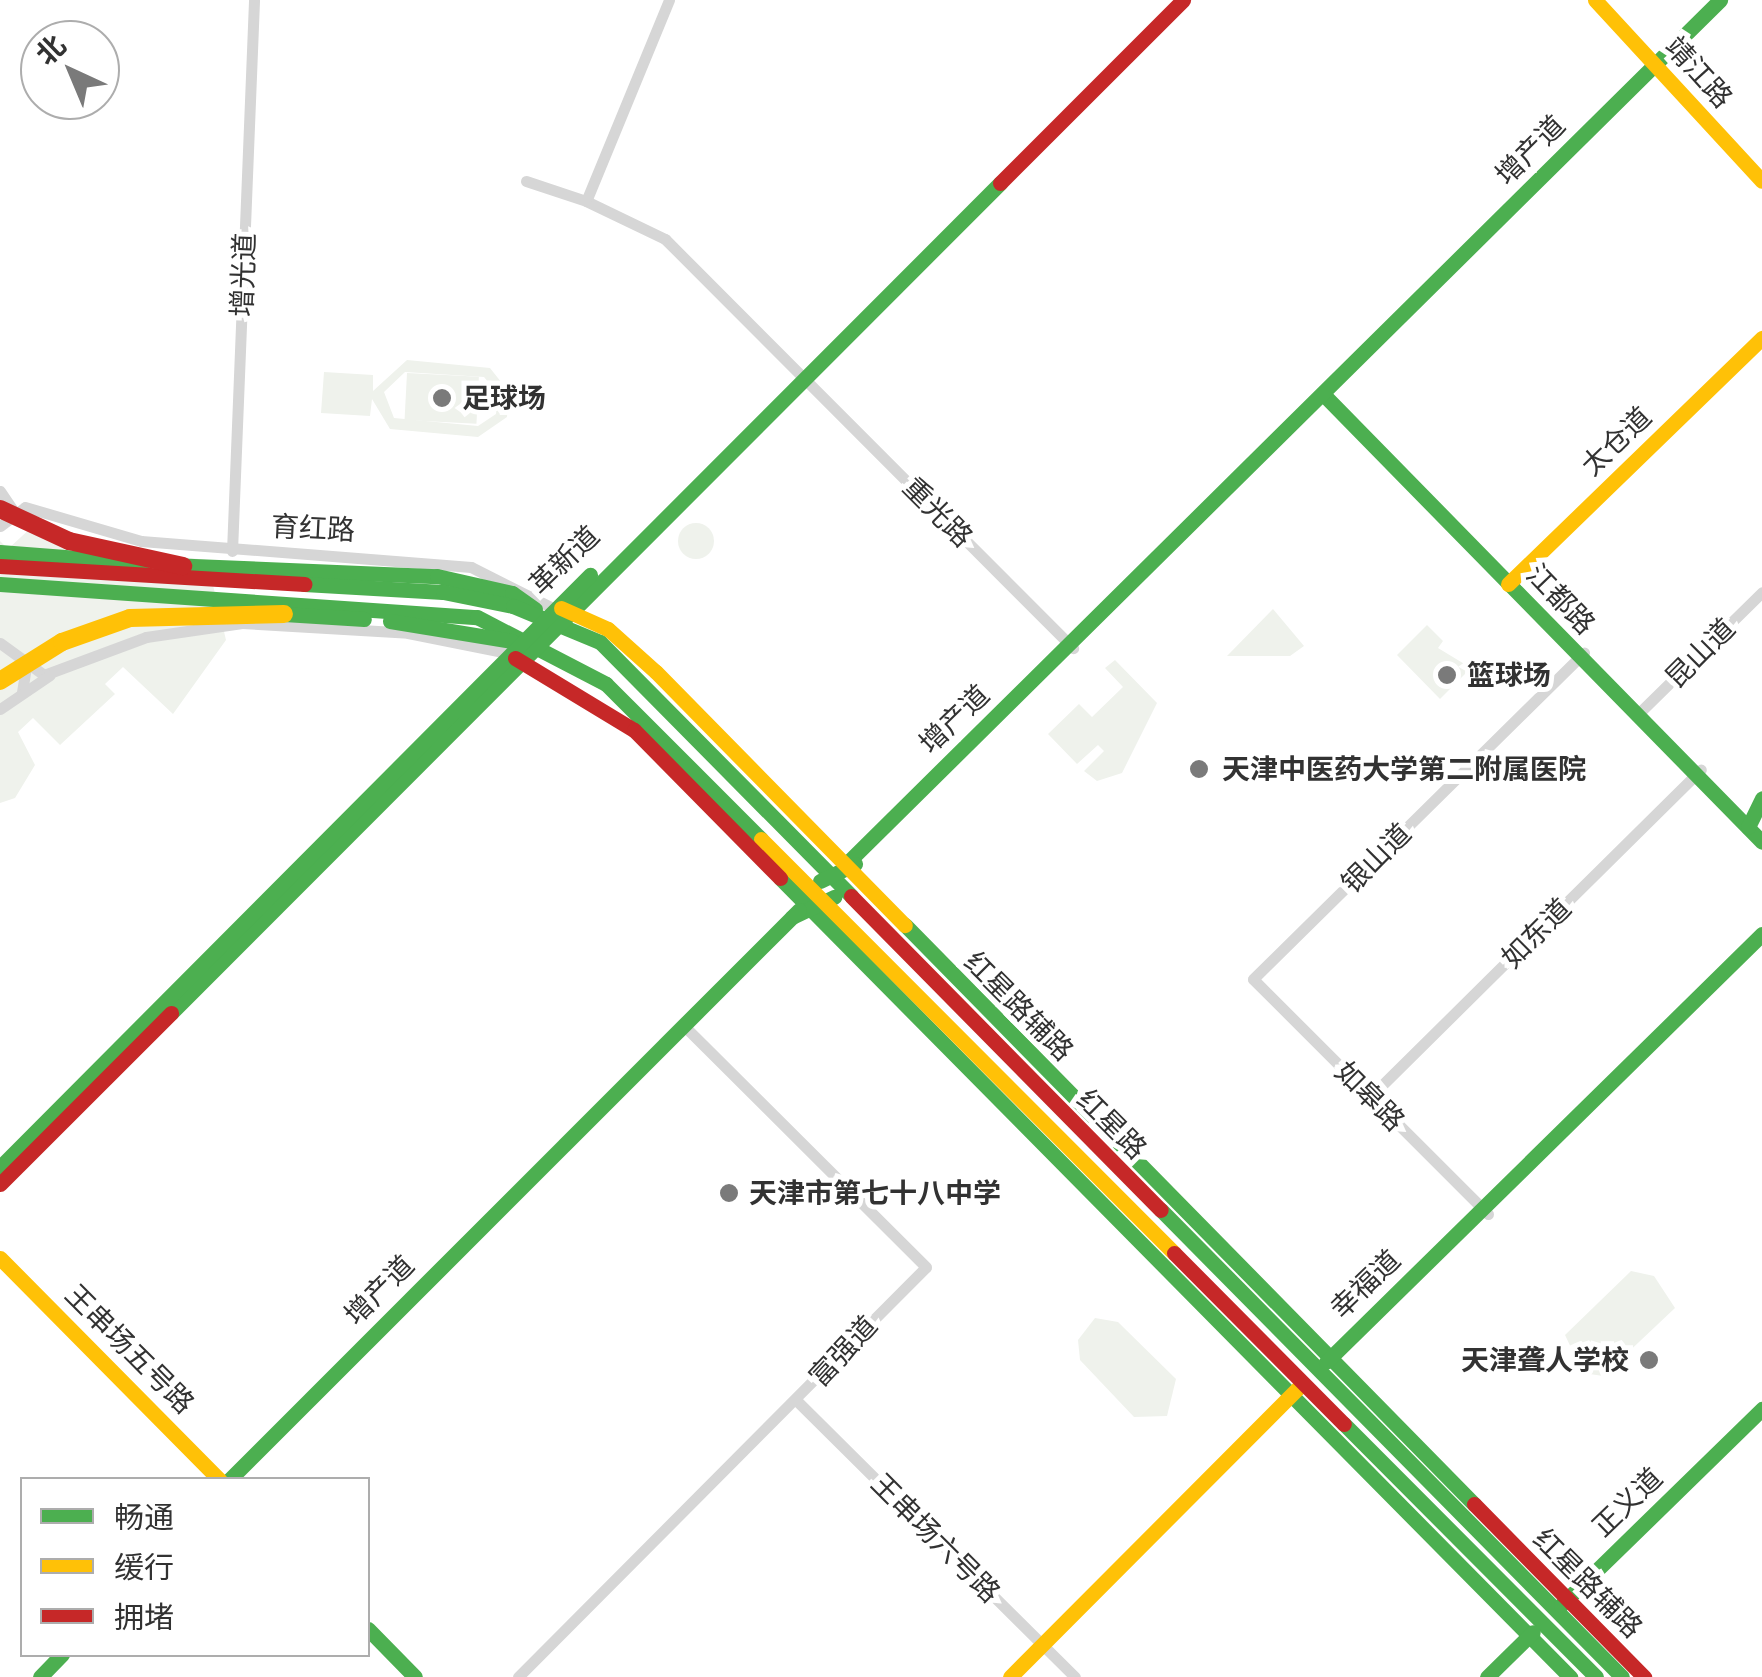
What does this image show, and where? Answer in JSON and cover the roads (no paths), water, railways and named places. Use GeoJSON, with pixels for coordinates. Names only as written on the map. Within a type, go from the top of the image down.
{"type":"FeatureCollection","features":[{"type":"Feature","properties":{"kind":"main road","name":"革新道"},"geometry":{"type":"LineString","coordinates":[[521,649],[1174,0]]}},
{"type":"Feature","properties":{"kind":"main road","name":"革新道"},"geometry":{"type":"LineString","coordinates":[[800,373],[1183,0]]}},
{"type":"Feature","properties":{"kind":"main road","name":"靖江路"},"geometry":{"type":"LineString","coordinates":[[1594,0],[1762,182]]}},
{"type":"Feature","properties":{"kind":"main road","name":"靖江路"},"geometry":{"type":"LineString","coordinates":[[1609,0],[1656,67],[1762,173]]}},
{"type":"Feature","properties":{"kind":"main road","name":"增产道"},"geometry":{"type":"LineString","coordinates":[[231,1477],[1071,646],[1333,393],[1724,0]]}},
{"type":"Feature","properties":{"kind":"main road","name":"太仓道"},"geometry":{"type":"LineString","coordinates":[[1510,582],[1762,338]]}},
{"type":"Feature","properties":{"kind":"main road","name":"江都路"},"geometry":{"type":"LineString","coordinates":[[1333,393],[1510,582],[1699,773],[1752,814],[1762,842]]}},
{"type":"Feature","properties":{"kind":"main road"},"geometry":{"type":"LineString","coordinates":[[14,506],[69,541],[183,566]]}},
{"type":"Feature","properties":{"kind":"main road"},"geometry":{"type":"LineString","coordinates":[[0,552],[183,566],[396,597]]}},
{"type":"Feature","properties":{"kind":"main road","name":"育红路"},"geometry":{"type":"LineString","coordinates":[[0,566],[396,597],[492,620],[521,649]]}},
{"type":"Feature","properties":{"kind":"main road","name":"育红路"},"geometry":{"type":"LineString","coordinates":[[0,584],[493,601],[556,615]]}},
{"type":"Feature","properties":{"kind":"main road"},"geometry":{"type":"LineString","coordinates":[[0,680],[109,623],[396,597]]}},
{"type":"Feature","properties":{"kind":"main road"},"geometry":{"type":"LineString","coordinates":[[0,691],[81,644],[216,612]]}},
{"type":"Feature","properties":{"kind":"main road"},"geometry":{"type":"LineString","coordinates":[[556,615],[585,632],[802,865]]}},
{"type":"Feature","properties":{"kind":"main road","name":"红星路辅路"},"geometry":{"type":"LineString","coordinates":[[556,615],[639,655],[830,888],[1551,1620],[1644,1677]]}},
{"type":"Feature","properties":{"kind":"main road"},"geometry":{"type":"LineString","coordinates":[[521,649],[569,664],[622,696],[830,888]]}},
{"type":"Feature","properties":{"kind":"main road"},"geometry":{"type":"LineString","coordinates":[[0,1168],[521,649]]}},
{"type":"Feature","properties":{"kind":"main road"},"geometry":{"type":"LineString","coordinates":[[0,1184],[521,649]]}},
{"type":"Feature","properties":{"kind":"main road","name":"红星路辅路"},"geometry":{"type":"LineString","coordinates":[[521,649],[625,721],[830,888]]}},
{"type":"Feature","properties":{"kind":"main road","name":"红星路"},"geometry":{"type":"LineString","coordinates":[[830,888],[1551,1620],[1596,1677]]}},
{"type":"Feature","properties":{"kind":"main road","name":"幸福道"},"geometry":{"type":"LineString","coordinates":[[1010,1677],[1762,937]]}},
{"type":"Feature","properties":{"kind":"main road","name":"增产道"},"geometry":{"type":"LineString","coordinates":[[241,1477],[686,1027]]}},
{"type":"Feature","properties":{"kind":"main road","name":"王串场五号路"},"geometry":{"type":"LineString","coordinates":[[0,1258],[217,1477]]}},
{"type":"Feature","properties":{"kind":"main road","name":"王串场五号路"},"geometry":{"type":"LineString","coordinates":[[0,1272],[205,1477]]}},
{"type":"Feature","properties":{"kind":"main road","name":"正义道"},"geometry":{"type":"LineString","coordinates":[[1497,1677],[1762,1409]]}},
{"type":"Feature","properties":{"kind":"main road","name":"正义道"},"geometry":{"type":"LineString","coordinates":[[1488,1677],[1762,1419]]}},
{"type":"Feature","properties":{"kind":"main road","name":"红星路辅路"},"geometry":{"type":"LineString","coordinates":[[1551,1620],[1570,1677]]}},
{"type":"Feature","properties":{"kind":"main road","name":"红星路"},"geometry":{"type":"LineString","coordinates":[[1551,1620],[1622,1677]]}},
{"type":"Feature","properties":{"kind":"main road"},"geometry":{"type":"LineString","coordinates":[[370,1631],[415,1677]]}},
{"type":"Feature","properties":{"kind":"main road"},"geometry":{"type":"LineString","coordinates":[[370,1642],[404,1677]]}},
{"type":"Feature","properties":{"kind":"main road","name":"幸福道"},"geometry":{"type":"LineString","coordinates":[[1020,1677],[1045,1646]]}},
{"type":"Feature","properties":{"kind":"main road"},"geometry":{"type":"LineString","coordinates":[[36,1677],[52,1657]]}},
{"type":"Feature","properties":{"kind":"main road"},"geometry":{"type":"LineString","coordinates":[[36,1677],[59,1657]]}},
{"type":"Feature","properties":{"kind":"street","name":"增光道"},"geometry":{"type":"LineString","coordinates":[[232,551],[254,0]]}},
{"type":"Feature","properties":{"kind":"street"},"geometry":{"type":"LineString","coordinates":[[586,201],[669,0]]}},
{"type":"Feature","properties":{"kind":"street","name":"重光路"},"geometry":{"type":"LineString","coordinates":[[526,181],[586,201],[665,238],[1071,646]]}},
{"type":"Feature","properties":{"kind":"street","name":"育红路"},"geometry":{"type":"LineString","coordinates":[[0,491],[14,506],[102,534],[232,551],[471,568],[556,615]]}},
{"type":"Feature","properties":{"kind":"street"},"geometry":{"type":"LineString","coordinates":[[0,530],[14,506]]}},
{"type":"Feature","properties":{"kind":"street","name":"昆山道"},"geometry":{"type":"LineString","coordinates":[[1640,713],[1762,592]]}},
{"type":"Feature","properties":{"kind":"street"},"geometry":{"type":"LineString","coordinates":[[0,709],[52,674],[146,637],[242,623],[408,634],[521,649]]}},
{"type":"Feature","properties":{"kind":"street"},"geometry":{"type":"LineString","coordinates":[[0,634],[26,669],[22,692]]}},
{"type":"Feature","properties":{"kind":"street"},"geometry":{"type":"LineString","coordinates":[[0,643],[26,669],[52,674]]}},
{"type":"Feature","properties":{"kind":"street","name":"银山道"},"geometry":{"type":"LineString","coordinates":[[1253,979],[1582,655]]}},
{"type":"Feature","properties":{"kind":"street","name":"如东道"},"geometry":{"type":"LineString","coordinates":[[1371,1096],[1699,773]]}},
{"type":"Feature","properties":{"kind":"street","name":"如皋路"},"geometry":{"type":"LineString","coordinates":[[1253,979],[1484,1211]]}},
{"type":"Feature","properties":{"kind":"street","name":"富强道"},"geometry":{"type":"LineString","coordinates":[[518,1677],[926,1266],[686,1027]]}},
{"type":"Feature","properties":{"kind":"street","name":"王串场六号路"},"geometry":{"type":"LineString","coordinates":[[796,1400],[1075,1677]]}},
{"type":"Feature","properties":{"kind":"place","name":"足球场"},"geometry":{"type":"Point","coordinates":[442,398]}},
{"type":"Feature","properties":{"kind":"place","name":"篮球场"},"geometry":{"type":"Point","coordinates":[1447,675]}},
{"type":"Feature","properties":{"kind":"place","name":"天津中医药大学第二附属医院"},"geometry":{"type":"Point","coordinates":[1199,769]}},
{"type":"Feature","properties":{"kind":"place","name":"天津市第七十八中学"},"geometry":{"type":"Point","coordinates":[729,1193]}},
{"type":"Feature","properties":{"kind":"place","name":"天津聋人学校"},"geometry":{"type":"Point","coordinates":[1649,1360]}}]}
